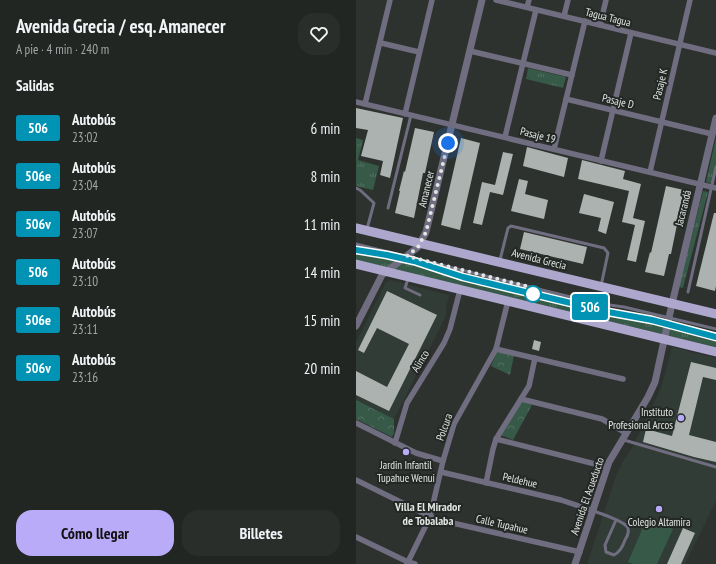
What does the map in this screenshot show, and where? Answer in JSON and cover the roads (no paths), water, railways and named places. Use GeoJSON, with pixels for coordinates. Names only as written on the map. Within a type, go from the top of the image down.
{"type":"FeatureCollection","features":[{"type":"Feature","properties":{"kind":"main road","name":"Avenida Grecia"},"geometry":{"type":"LineString","coordinates":[[356,228],[716,314]]}},
{"type":"Feature","properties":{"kind":"main road"},"geometry":{"type":"LineString","coordinates":[[356,264],[716,352]]}},
{"type":"Feature","properties":{"kind":"street"},"geometry":{"type":"LineString","coordinates":[[365,104],[390,0]]}},
{"type":"Feature","properties":{"kind":"street"},"geometry":{"type":"LineString","coordinates":[[408,114],[419,52],[432,0]]}},
{"type":"Feature","properties":{"kind":"street","name":"Amanecer"},"geometry":{"type":"LineString","coordinates":[[385,272],[405,258],[421,243],[426,232],[482,0]]}},
{"type":"Feature","properties":{"kind":"street","name":"Tagua Tagua"},"geometry":{"type":"LineString","coordinates":[[496,0],[716,53]]}},
{"type":"Feature","properties":{"kind":"street"},"geometry":{"type":"LineString","coordinates":[[527,8],[529,0]]}},
{"type":"Feature","properties":{"kind":"street"},"geometry":{"type":"LineString","coordinates":[[564,16],[568,0]]}},
{"type":"Feature","properties":{"kind":"street"},"geometry":{"type":"LineString","coordinates":[[600,25],[606,0]]}},
{"type":"Feature","properties":{"kind":"street","name":"Pasaje K"},"geometry":{"type":"LineString","coordinates":[[650,172],[690,0]]}},
{"type":"Feature","properties":{"kind":"street"},"geometry":{"type":"LineString","coordinates":[[504,137],[536,10]]}},
{"type":"Feature","properties":{"kind":"street"},"geometry":{"type":"LineString","coordinates":[[554,149],[585,21]]}},
{"type":"Feature","properties":{"kind":"street"},"geometry":{"type":"LineString","coordinates":[[601,161],[631,32]]}},
{"type":"Feature","properties":{"kind":"street"},"geometry":{"type":"LineString","coordinates":[[380,43],[419,52]]}},
{"type":"Feature","properties":{"kind":"street"},"geometry":{"type":"LineString","coordinates":[[470,51],[572,74]]}},
{"type":"Feature","properties":{"kind":"street","name":"Pasaje D"},"geometry":{"type":"LineString","coordinates":[[566,99],[712,134]]}},
{"type":"Feature","properties":{"kind":"street","name":"Pasaje 19"},"geometry":{"type":"LineString","coordinates":[[356,102],[714,187]]}},
{"type":"Feature","properties":{"kind":"street","name":"Jacarandá"},"geometry":{"type":"LineString","coordinates":[[672,304],[716,118]]}},
{"type":"Feature","properties":{"kind":"street"},"geometry":{"type":"LineString","coordinates":[[356,326],[376,285],[385,272]]}},
{"type":"Feature","properties":{"kind":"street","name":"Alinco"},"geometry":{"type":"LineString","coordinates":[[395,443],[407,403],[444,343],[450,329],[460,290]]}},
{"type":"Feature","properties":{"kind":"street","name":"Polcura"},"geometry":{"type":"LineString","coordinates":[[408,563],[430,517],[452,430],[457,417],[496,349],[508,301]]}},
{"type":"Feature","properties":{"kind":"street","name":"Avenida El Acueducto"},"geometry":{"type":"LineString","coordinates":[[576,564],[607,467],[653,386],[672,304]]}},
{"type":"Feature","properties":{"kind":"street"},"geometry":{"type":"LineString","coordinates":[[496,349],[623,379]]}},
{"type":"Feature","properties":{"kind":"street"},"geometry":{"type":"LineString","coordinates":[[486,483],[496,439],[530,382],[535,358]]}},
{"type":"Feature","properties":{"kind":"street"},"geometry":{"type":"LineString","coordinates":[[521,398],[602,419],[624,436]]}},
{"type":"Feature","properties":{"kind":"street"},"geometry":{"type":"LineString","coordinates":[[356,423],[416,453],[443,461]]}},
{"type":"Feature","properties":{"kind":"street"},"geometry":{"type":"LineString","coordinates":[[496,439],[607,467]]}},
{"type":"Feature","properties":{"kind":"street","name":"Peldehue"},"geometry":{"type":"LineString","coordinates":[[441,472],[561,500],[594,511]]}},
{"type":"Feature","properties":{"kind":"street","name":"Calle Tupahue"},"geometry":{"type":"LineString","coordinates":[[356,480],[430,517],[580,552]]}},
{"type":"Feature","properties":{"kind":"street"},"geometry":{"type":"LineString","coordinates":[[356,536],[408,563],[415,564]]}},
{"type":"Feature","properties":{"kind":"lane"},"geometry":{"type":"LineString","coordinates":[[388,208],[408,114]]}},
{"type":"Feature","properties":{"kind":"lane"},"geometry":{"type":"LineString","coordinates":[[688,292],[714,187],[716,167]]}},
{"type":"Feature","properties":{"kind":"lane"},"geometry":{"type":"LineString","coordinates":[[356,188],[374,203],[367,231]]}},
{"type":"Feature","properties":{"kind":"lane"},"geometry":{"type":"LineString","coordinates":[[499,262],[508,228],[511,226],[604,248],[608,253],[601,287]]}},
{"type":"Feature","properties":{"kind":"lane"},"geometry":{"type":"LineString","coordinates":[[356,244],[435,267],[463,277],[499,286],[668,321],[716,329]]}},
{"type":"Feature","properties":{"kind":"lane"},"geometry":{"type":"LineString","coordinates":[[356,250],[405,258],[595,303],[624,307],[716,337]]}},
{"type":"Feature","properties":{"kind":"lane"},"geometry":{"type":"LineString","coordinates":[[408,277],[405,288],[420,295]]}},
{"type":"Feature","properties":{"kind":"lane"},"geometry":{"type":"LineString","coordinates":[[624,436],[716,467]]}},
{"type":"Feature","properties":{"kind":"lane"},"geometry":{"type":"LineString","coordinates":[[594,511],[616,520],[625,524],[628,530],[620,551],[616,555],[612,555],[606,552],[605,545],[616,520]]}},
{"type":"Feature","properties":{"kind":"place","name":"Instituto Profesional Arcos"},"geometry":{"type":"Point","coordinates":[681,418]}},
{"type":"Feature","properties":{"kind":"place","name":"Jardin Infantil Tupahue Wenui"},"geometry":{"type":"Point","coordinates":[406,452]}},
{"type":"Feature","properties":{"kind":"place","name":"Colegio Altamira"},"geometry":{"type":"Point","coordinates":[659,509]}},
{"type":"Feature","properties":{"kind":"district","name":"Villa El Mirador de Tobalaba"},"geometry":{"type":"Point","coordinates":[428,514]}}]}
